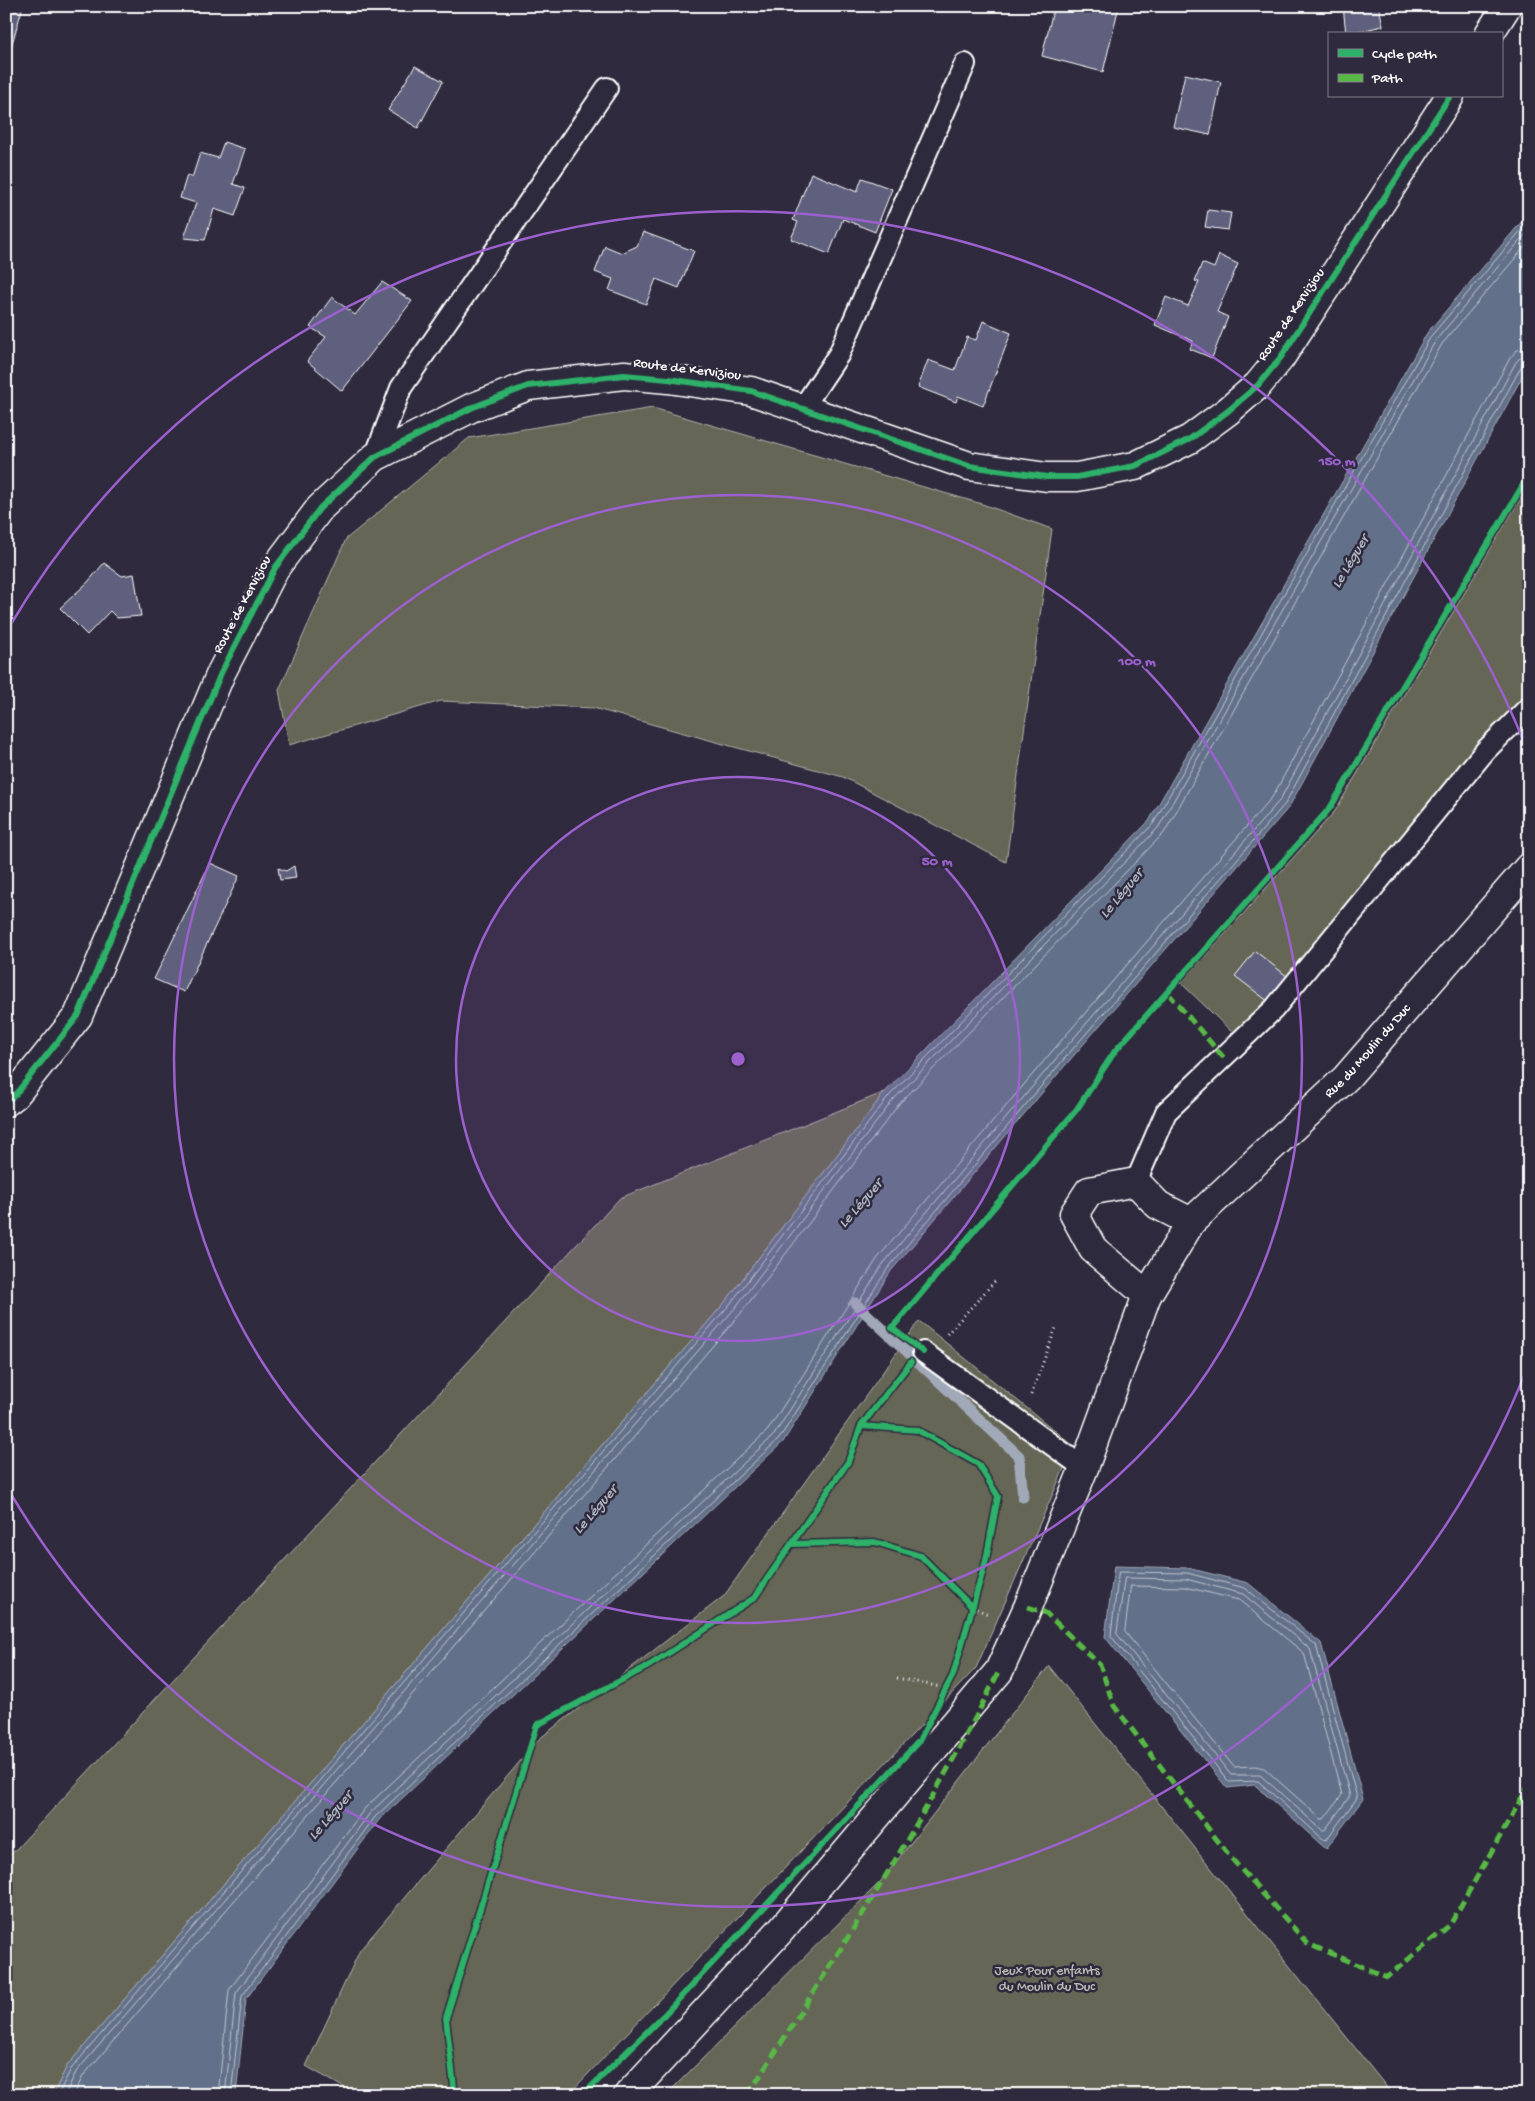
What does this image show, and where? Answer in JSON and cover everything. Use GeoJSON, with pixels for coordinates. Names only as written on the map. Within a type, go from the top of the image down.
{"type":"FeatureCollection","features":[{"type":"Feature","properties":{"kind":"street"},"geometry":{"type":"LineString","coordinates":[[1490,32],[1507,6]]}},
{"type":"Feature","properties":{"kind":"street","name":"Route de Kerviziou"},"geometry":{"type":"LineString","coordinates":[[6,1102],[15,1095],[78,1016],[221,673],[275,568],[320,508],[375,457],[471,408],[528,386],[624,375],[668,378],[751,391],[969,466],[1047,477],[1104,473],[1135,466],[1190,439],[1228,411],[1258,384],[1281,357],[1449,98]]}},
{"type":"Feature","properties":{"kind":"street","name":"Rue du Moulin du Duc"},"geometry":{"type":"LineString","coordinates":[[628,2095],[780,1931],[999,1671],[1028,1607],[1084,1468],[1147,1296],[1190,1222],[1346,1078],[1529,867]]}},
{"type":"Feature","properties":{"kind":"street"},"geometry":{"type":"LineString","coordinates":[[1147,1296],[1093,1249],[1074,1214],[1090,1192],[1136,1182],[1158,1205],[1190,1222]]}},
{"type":"Feature","properties":{"kind":"lane"},"geometry":{"type":"LineString","coordinates":[[802,409],[839,354],[965,64]]}},
{"type":"Feature","properties":{"kind":"lane"},"geometry":{"type":"LineString","coordinates":[[375,457],[401,388],[607,88]]}},
{"type":"Feature","properties":{"kind":"lane"},"geometry":{"type":"LineString","coordinates":[[1136,1182],[1166,1112],[1274,1008],[1485,751],[1529,707]]}},
{"type":"Feature","properties":{"kind":"lane"},"geometry":{"type":"LineString","coordinates":[[923,1352],[1084,1468]]}},
{"type":"Feature","properties":{"kind":"path"},"geometry":{"type":"LineString","coordinates":[[923,1352],[947,1334],[996,1280]]}},
{"type":"Feature","properties":{"kind":"path"},"geometry":{"type":"LineString","coordinates":[[1021,1424],[1057,1325]]}},
{"type":"Feature","properties":{"kind":"path"},"geometry":{"type":"LineString","coordinates":[[897,1678],[946,1688]]}},
{"type":"Feature","properties":{"kind":"green space"},"geometry":{"type":"Polygon","coordinates":[[[653,408],[982,504],[1052,529],[1006,862],[843,777],[593,708],[441,701],[289,745],[279,690],[346,539],[469,438],[653,408]]]}},
{"type":"Feature","properties":{"kind":"green space"},"geometry":{"type":"Polygon","coordinates":[[[1529,484],[1529,701],[1237,1037],[1181,983],[1335,811],[1529,484]]]}},
{"type":"Feature","properties":{"kind":"green space"},"geometry":{"type":"Polygon","coordinates":[[[885,1092],[726,1301],[67,2066],[53,2095],[6,2095],[6,1860],[620,1198],[885,1092]]]}},
{"type":"Feature","properties":{"kind":"green space"},"geometry":{"type":"Polygon","coordinates":[[[919,1321],[1074,1446],[976,1668],[568,2095],[357,2095],[306,2066],[360,1950],[539,1739],[724,1596],[919,1321]]]}},
{"type":"Feature","properties":{"kind":"green space","name":"Jeux Pour enfants du Moulin du Duc"},"geometry":{"type":"Polygon","coordinates":[[[1049,1666],[1393,2095],[666,2095],[881,1881],[1049,1666]]]}},
{"type":"Feature","properties":{"kind":"water","name":"Le Léguer"},"geometry":{"type":"Polygon","coordinates":[[[1529,213],[1529,364],[1289,807],[1069,1061],[891,1271],[783,1442],[379,1820],[246,1999],[236,2095],[53,2095],[67,2066],[726,1301],[885,1092],[1149,821],[1427,333],[1529,213]]]}},
{"type":"Feature","properties":{"kind":"water"},"geometry":{"type":"Polygon","coordinates":[[[1114,1566],[1188,1568],[1248,1583],[1321,1643],[1363,1799],[1326,1849],[1255,1785],[1227,1788],[1105,1637],[1114,1566]]]}},
{"type":"Feature","properties":{"kind":"building"},"geometry":{"type":"Polygon","coordinates":[[[6,6],[23,6],[7,61],[6,61],[6,6]]]}},
{"type":"Feature","properties":{"kind":"building"},"geometry":{"type":"Polygon","coordinates":[[[1054,6],[1119,6],[1103,72],[1042,56],[1054,6]]]}},
{"type":"Feature","properties":{"kind":"building"},"geometry":{"type":"Polygon","coordinates":[[[1343,6],[1379,6],[1383,26],[1355,32],[1346,32],[1343,6]]]}},
{"type":"Feature","properties":{"kind":"building"},"geometry":{"type":"Polygon","coordinates":[[[415,66],[443,81],[418,128],[388,110],[415,66]]]}},
{"type":"Feature","properties":{"kind":"building"},"geometry":{"type":"Polygon","coordinates":[[[1185,74],[1221,82],[1210,135],[1173,127],[1185,74]]]}},
{"type":"Feature","properties":{"kind":"building"},"geometry":{"type":"Polygon","coordinates":[[[224,142],[245,149],[233,184],[245,188],[235,216],[214,209],[205,240],[184,238],[196,203],[180,198],[187,175],[192,178],[200,153],[218,158],[224,142]]]}},
{"type":"Feature","properties":{"kind":"building"},"geometry":{"type":"Polygon","coordinates":[[[811,173],[857,192],[862,178],[892,189],[875,232],[843,219],[829,254],[791,239],[798,222],[793,220],[811,173]]]}},
{"type":"Feature","properties":{"kind":"building"},"geometry":{"type":"Polygon","coordinates":[[[1208,210],[1231,213],[1228,230],[1205,227],[1208,210]]]}},
{"type":"Feature","properties":{"kind":"building"},"geometry":{"type":"Polygon","coordinates":[[[643,232],[694,251],[679,288],[656,279],[646,304],[609,290],[613,279],[595,272],[605,246],[622,253],[637,246],[643,232]]]}},
{"type":"Feature","properties":{"kind":"building"},"geometry":{"type":"Polygon","coordinates":[[[1219,255],[1238,264],[1217,312],[1228,317],[1212,358],[1190,349],[1193,341],[1155,325],[1166,297],[1188,306],[1199,282],[1195,281],[1202,263],[1214,268],[1219,255]]]}},
{"type":"Feature","properties":{"kind":"building"},"geometry":{"type":"Polygon","coordinates":[[[382,282],[412,301],[342,391],[307,361],[326,337],[310,327],[332,297],[355,315],[382,282]]]}},
{"type":"Feature","properties":{"kind":"building"},"geometry":{"type":"Polygon","coordinates":[[[983,321],[1011,333],[983,406],[958,396],[956,402],[918,387],[928,360],[955,370],[967,337],[976,340],[983,321]]]}},
{"type":"Feature","properties":{"kind":"building"},"geometry":{"type":"Polygon","coordinates":[[[104,563],[122,576],[134,574],[141,616],[117,618],[110,611],[87,635],[60,608],[88,582],[104,563]]]}},
{"type":"Feature","properties":{"kind":"building"},"geometry":{"type":"Polygon","coordinates":[[[210,863],[239,876],[184,992],[154,979],[210,863]]]}},
{"type":"Feature","properties":{"kind":"building"},"geometry":{"type":"Polygon","coordinates":[[[294,866],[296,878],[280,880],[278,868],[286,871],[294,866]]]}},
{"type":"Feature","properties":{"kind":"building"},"geometry":{"type":"Polygon","coordinates":[[[1255,951],[1288,977],[1269,1002],[1235,976],[1255,951]]]}},
{"type":"Feature","properties":{"kind":"waterway"},"geometry":{"type":"LineString","coordinates":[[855,1303],[1019,1456],[1023,1497]]}},
{"type":"Feature","properties":{"kind":"marked path"},"geometry":{"type":"LineString","coordinates":[[1168,993],[1224,1058]]}},
{"type":"Feature","properties":{"kind":"marked path"},"geometry":{"type":"LineString","coordinates":[[1028,1607],[1046,1613],[1100,1665],[1114,1706],[1231,1858],[1308,1944],[1387,1977],[1450,1925],[1529,1785]]}},
{"type":"Feature","properties":{"kind":"marked path"},"geometry":{"type":"LineString","coordinates":[[748,2095],[880,1886],[942,1780],[999,1671]]}},
{"type":"Feature","properties":{"kind":"cycle path"},"geometry":{"type":"LineString","coordinates":[[6,1102],[15,1095],[78,1016],[221,673],[275,568],[320,508],[375,457],[471,408],[528,386],[624,375],[668,379],[751,391],[969,466],[1047,477],[1077,477],[1135,466],[1190,439],[1228,411],[1258,385],[1281,357],[1449,98]]}},
{"type":"Feature","properties":{"kind":"cycle path"},"geometry":{"type":"LineString","coordinates":[[923,1352],[892,1328],[1077,1109],[1115,1051],[1330,808],[1529,475]]}},
{"type":"Feature","properties":{"kind":"cycle path"},"geometry":{"type":"LineString","coordinates":[[455,2095],[446,2018],[537,1725],[650,1665],[754,1598],[848,1462],[861,1426],[911,1362]]}},
{"type":"Feature","properties":{"kind":"cycle path"},"geometry":{"type":"LineString","coordinates":[[583,2095],[664,2015],[919,1741],[953,1675],[986,1560],[998,1496],[978,1464],[917,1430],[861,1426]]}},
{"type":"Feature","properties":{"kind":"cycle path"},"geometry":{"type":"LineString","coordinates":[[792,1544],[875,1542],[921,1556],[972,1607]]}}]}
